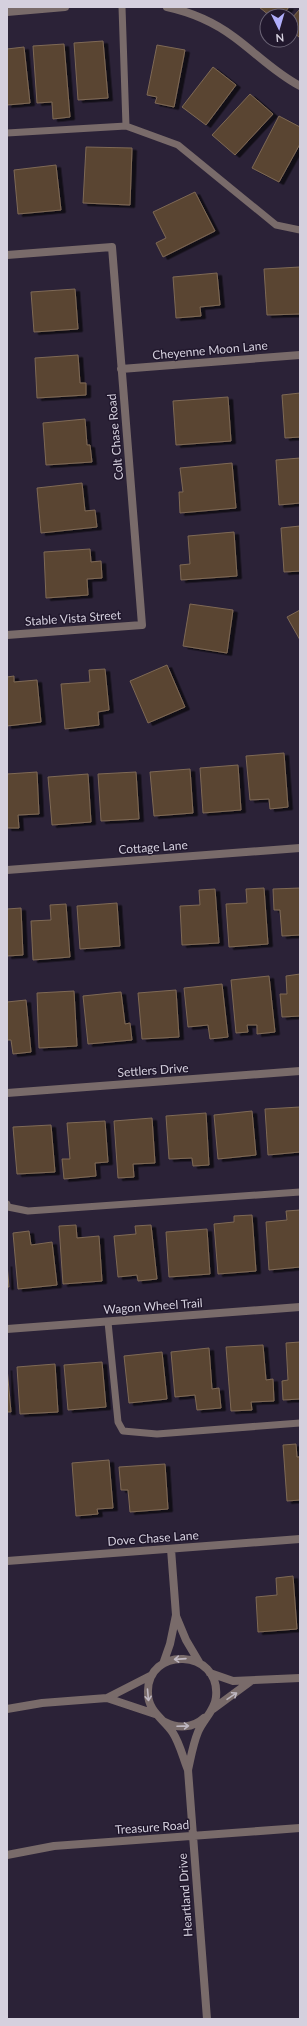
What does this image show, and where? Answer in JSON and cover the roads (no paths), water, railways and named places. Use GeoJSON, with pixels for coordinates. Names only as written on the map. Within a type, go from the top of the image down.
{"type":"FeatureCollection","features":[{"type":"Feature","properties":{"kind":"street"},"geometry":{"type":"LineString","coordinates":[[7,12],[65,7]]}},
{"type":"Feature","properties":{"kind":"street"},"geometry":{"type":"LineString","coordinates":[[167,7],[188,13],[219,27],[233,36],[280,74],[300,86]]}},
{"type":"Feature","properties":{"kind":"street","name":"Colt Chase Road"},"geometry":{"type":"LineString","coordinates":[[7,255],[112,247],[142,625]]}},
{"type":"Feature","properties":{"kind":"street","name":"Cheyenne Moon Lane"},"geometry":{"type":"LineString","coordinates":[[121,369],[300,355]]}},
{"type":"Feature","properties":{"kind":"street","name":"Stable Vista Street"},"geometry":{"type":"LineString","coordinates":[[7,635],[142,625]]}},
{"type":"Feature","properties":{"kind":"street","name":"Cottage Lane"},"geometry":{"type":"LineString","coordinates":[[7,870],[300,848]]}},
{"type":"Feature","properties":{"kind":"street","name":"Settlers Drive"},"geometry":{"type":"LineString","coordinates":[[7,1093],[300,1070]]}},
{"type":"Feature","properties":{"kind":"street","name":"Wagon Wheel Trail"},"geometry":{"type":"LineString","coordinates":[[7,1329],[300,1307]]}},
{"type":"Feature","properties":{"kind":"street","name":"Dove Chase Lane"},"geometry":{"type":"LineString","coordinates":[[7,1561],[300,1539]]}},
{"type":"Feature","properties":{"kind":"street","name":"Heartland Drive"},"geometry":{"type":"LineString","coordinates":[[163,1664],[170,1644],[176,1615],[171,1548]]}},
{"type":"Feature","properties":{"kind":"street","name":"Heartland Drive"},"geometry":{"type":"LineString","coordinates":[[176,1615],[186,1640],[210,1673],[216,1690],[215,1701],[212,1709],[196,1735],[188,1770],[207,2019]]}},
{"type":"Feature","properties":{"kind":"street"},"geometry":{"type":"LineString","coordinates":[[107,1698],[154,1673],[163,1664],[171,1660],[182,1658],[202,1664]]}},
{"type":"Feature","properties":{"kind":"street","name":"Heartland Drive"},"geometry":{"type":"LineString","coordinates":[[154,1673],[148,1692],[150,1704],[157,1716],[173,1734],[188,1770]]}},
{"type":"Feature","properties":{"kind":"street"},"geometry":{"type":"LineString","coordinates":[[210,1673],[234,1681],[300,1678]]}},
{"type":"Feature","properties":{"kind":"street"},"geometry":{"type":"LineString","coordinates":[[212,1709],[251,1681]]}},
{"type":"Feature","properties":{"kind":"street"},"geometry":{"type":"LineString","coordinates":[[7,1709],[42,1703],[107,1698],[142,1708],[169,1724],[182,1727],[195,1724],[206,1717]]}},
{"type":"Feature","properties":{"kind":"street","name":"Treasure Road"},"geometry":{"type":"LineString","coordinates":[[7,1855],[54,1846],[300,1828]]}},
{"type":"Feature","properties":{"kind":"lane"},"geometry":{"type":"LineString","coordinates":[[122,7],[126,126]]}},
{"type":"Feature","properties":{"kind":"lane"},"geometry":{"type":"LineString","coordinates":[[7,132],[126,126],[178,145],[276,225],[300,230]]}},
{"type":"Feature","properties":{"kind":"lane"},"geometry":{"type":"LineString","coordinates":[[7,1204],[8,1207],[28,1211],[300,1192]]}},
{"type":"Feature","properties":{"kind":"lane"},"geometry":{"type":"LineString","coordinates":[[108,1322],[118,1422],[123,1431],[157,1434],[300,1423]]}}]}
